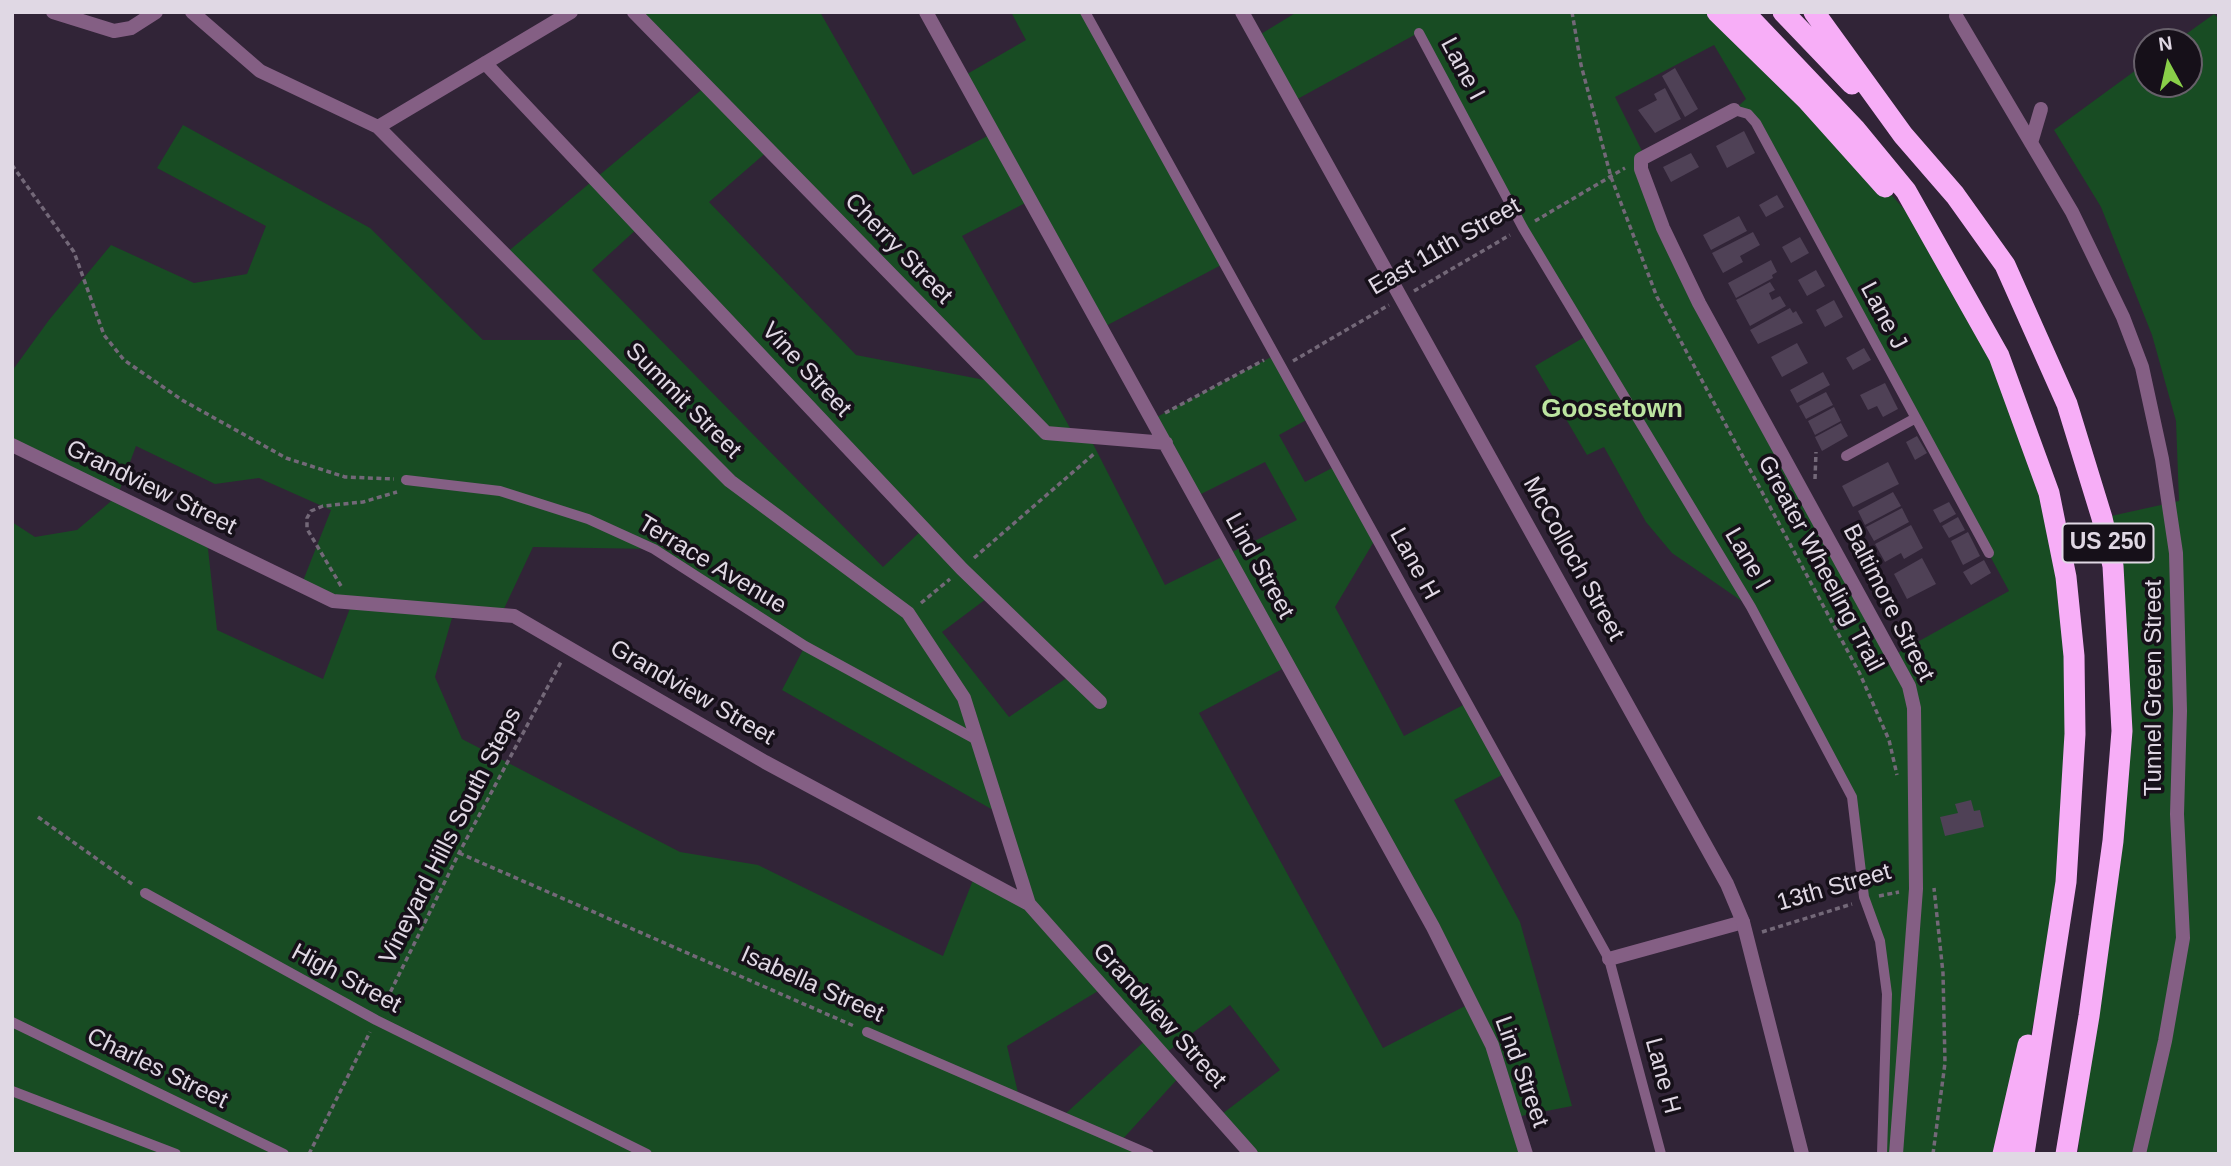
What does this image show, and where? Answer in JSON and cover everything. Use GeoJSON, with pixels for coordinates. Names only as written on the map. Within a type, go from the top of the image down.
{"type":"FeatureCollection","features":[{"type":"Feature","properties":{"kind":"highway","name":"US 250"},"geometry":{"type":"LineString","coordinates":[[1717,12],[1833,127],[1904,209],[1959,283],[1999,356],[2049,493],[2066,577],[2074,656],[2075,734],[2066,882],[2024,1154]]}},
{"type":"Feature","properties":{"kind":"highway"},"geometry":{"type":"LineString","coordinates":[[1744,12],[1855,129],[1906,191],[1959,283]]}},
{"type":"Feature","properties":{"kind":"highway"},"geometry":{"type":"LineString","coordinates":[[1783,12],[1903,135]]}},
{"type":"Feature","properties":{"kind":"highway","name":"US 250"},"geometry":{"type":"LineString","coordinates":[[1814,12],[1903,135],[1955,195],[2004,265],[2067,404],[2096,491],[2113,566],[2122,731],[2113,841],[2089,1016],[2066,1154]]}},
{"type":"Feature","properties":{"kind":"highway"},"geometry":{"type":"LineString","coordinates":[[2003,1154],[2066,882]]}},
{"type":"Feature","properties":{"kind":"highway"},"geometry":{"type":"LineString","coordinates":[[2078,1154],[2089,1016]]}},
{"type":"Feature","properties":{"kind":"street"},"geometry":{"type":"LineString","coordinates":[[53,12],[114,31],[131,28],[156,12]]}},
{"type":"Feature","properties":{"kind":"street","name":"Summit Street"},"geometry":{"type":"LineString","coordinates":[[192,12],[260,71],[378,127],[730,481],[908,613],[964,698],[1029,904]]}},
{"type":"Feature","properties":{"kind":"street"},"geometry":{"type":"LineString","coordinates":[[378,127],[485,63],[547,17],[571,12]]}},
{"type":"Feature","properties":{"kind":"street","name":"Cherry Street"},"geometry":{"type":"LineString","coordinates":[[634,12],[1046,433],[1166,443]]}},
{"type":"Feature","properties":{"kind":"street","name":"Lind Street"},"geometry":{"type":"LineString","coordinates":[[926,12],[1438,938],[1492,1045],[1526,1154]]}},
{"type":"Feature","properties":{"kind":"street","name":"McColloch Street"},"geometry":{"type":"LineString","coordinates":[[1242,12],[1718,868],[1745,929],[1802,1154]]}},
{"type":"Feature","properties":{"kind":"street","name":"Tunnel Green Street"},"geometry":{"type":"LineString","coordinates":[[1956,16],[2098,263],[2123,317],[2141,367],[2162,459],[2176,553],[2180,711],[2177,814],[2183,938],[2165,1041],[2139,1154]]}},
{"type":"Feature","properties":{"kind":"street","name":"Vine Street"},"geometry":{"type":"LineString","coordinates":[[485,63],[962,569],[1100,702]]}},
{"type":"Feature","properties":{"kind":"street"},"geometry":{"type":"LineString","coordinates":[[2031,143],[2041,109]]}},
{"type":"Feature","properties":{"kind":"street"},"geometry":{"type":"LineString","coordinates":[[1636,162],[1734,110]]}},
{"type":"Feature","properties":{"kind":"street","name":"Baltimore Street"},"geometry":{"type":"LineString","coordinates":[[1636,162],[1663,228],[1699,303],[1909,686],[1914,708],[1916,889],[1896,1154]]}},
{"type":"Feature","properties":{"kind":"street","name":"Grandview Street"},"geometry":{"type":"LineString","coordinates":[[12,444],[333,601],[514,616],[765,762],[1029,904],[1251,1154]]}},
{"type":"Feature","properties":{"kind":"street"},"geometry":{"type":"LineString","coordinates":[[1609,959],[1745,929]]}},
{"type":"Feature","properties":{"kind":"lane","name":"Lane H"},"geometry":{"type":"LineString","coordinates":[[1085,12],[1609,959],[1661,1154]]}},
{"type":"Feature","properties":{"kind":"lane","name":"Lane I"},"geometry":{"type":"LineString","coordinates":[[1419,33],[1523,228],[1702,523],[1852,797],[1865,900],[1880,941],[1886,994],[1882,1154]]}},
{"type":"Feature","properties":{"kind":"lane","name":"Lane J"},"geometry":{"type":"LineString","coordinates":[[1734,110],[1748,114],[1756,123],[1914,419],[1989,552]]}},
{"type":"Feature","properties":{"kind":"lane"},"geometry":{"type":"LineString","coordinates":[[1846,456],[1914,419]]}},
{"type":"Feature","properties":{"kind":"lane","name":"Terrace Avenue"},"geometry":{"type":"LineString","coordinates":[[406,480],[500,491],[588,519],[643,544],[805,646],[977,740]]}},
{"type":"Feature","properties":{"kind":"lane","name":"High Street"},"geometry":{"type":"LineString","coordinates":[[145,893],[376,1020],[647,1154]]}},
{"type":"Feature","properties":{"kind":"lane","name":"Charles Street"},"geometry":{"type":"LineString","coordinates":[[12,1022],[284,1154]]}},
{"type":"Feature","properties":{"kind":"lane","name":"Isabella Street"},"geometry":{"type":"LineString","coordinates":[[867,1032],[1150,1154]]}},
{"type":"Feature","properties":{"kind":"lane"},"geometry":{"type":"LineString","coordinates":[[12,1091],[176,1154]]}},
{"type":"Feature","properties":{"kind":"path","name":"Greater Wheeling Trail"},"geometry":{"type":"LineString","coordinates":[[1572,12],[1581,65],[1611,177],[1657,297],[1860,674],[1889,740],[1897,776]]}},
{"type":"Feature","properties":{"kind":"path","name":"East 11th Street"},"geometry":{"type":"LineString","coordinates":[[1282,368],[1636,162]]}},
{"type":"Feature","properties":{"kind":"path"},"geometry":{"type":"LineString","coordinates":[[12,165],[74,252],[104,335],[124,360],[183,400],[286,458],[345,477],[406,480]]}},
{"type":"Feature","properties":{"kind":"path"},"geometry":{"type":"LineString","coordinates":[[1153,419],[1275,355]]}},
{"type":"Feature","properties":{"kind":"path"},"geometry":{"type":"LineString","coordinates":[[908,613],[1112,437]]}},
{"type":"Feature","properties":{"kind":"path"},"geometry":{"type":"LineString","coordinates":[[1815,485],[1816,452]]}},
{"type":"Feature","properties":{"kind":"path"},"geometry":{"type":"LineString","coordinates":[[352,602],[322,560],[307,529],[307,518],[311,511],[323,506],[381,497],[421,482]]}},
{"type":"Feature","properties":{"kind":"path","name":"Vineyard Hills South Steps"},"geometry":{"type":"LineString","coordinates":[[309,1154],[459,853],[569,648]]}},
{"type":"Feature","properties":{"kind":"path"},"geometry":{"type":"LineString","coordinates":[[38,817],[145,893]]}},
{"type":"Feature","properties":{"kind":"path","name":"Isabella Street"},"geometry":{"type":"LineString","coordinates":[[459,853],[867,1032]]}},
{"type":"Feature","properties":{"kind":"path","name":"13th Street"},"geometry":{"type":"LineString","coordinates":[[1745,929],[1816,918],[1865,900],[1934,886],[1943,973],[1945,1063],[1933,1154]]}},
{"type":"Feature","properties":{"kind":"green space"},"geometry":{"type":"Polygon","coordinates":[[[634,12],[820,12],[913,175],[993,133],[962,77],[1026,40],[1011,12],[1085,12],[1225,263],[1102,328],[1031,200],[962,236],[1074,435],[1089,436],[1165,585],[1297,520],[1265,462],[1195,497],[1153,419],[1275,355],[1310,418],[1279,435],[1305,482],[1336,466],[1376,538],[1335,607],[1404,736],[1467,703],[1506,773],[1454,800],[1520,922],[1572,1106],[1516,1117],[1526,1154],[1251,1154],[1218,1117],[1280,1070],[1230,1005],[1163,1055],[1181,1075],[1121,1141],[1149,1154],[12,1154],[12,522],[35,537],[77,530],[116,497],[12,444],[12,371],[49,320],[111,245],[194,283],[247,274],[266,226],[157,168],[183,125],[370,228],[483,340],[589,340],[505,254],[706,86],[634,12]],[[769,150],[709,202],[856,355],[995,382],[769,150]],[[639,227],[592,270],[883,567],[923,529],[639,227]],[[136,446],[117,497],[207,540],[217,630],[323,679],[352,603],[301,586],[331,510],[259,478],[215,484],[136,446]],[[533,547],[501,615],[454,611],[435,677],[462,739],[680,852],[758,865],[943,956],[975,875],[1027,903],[1000,814],[782,690],[805,646],[654,549],[533,547]],[[990,596],[942,632],[1009,717],[1071,675],[990,596]],[[1288,666],[1199,713],[1383,1048],[1471,1003],[1288,666]],[[1103,988],[1007,1046],[1019,1097],[1063,1116],[1148,1038],[1103,988]]]}},
{"type":"Feature","properties":{"kind":"green space"},"geometry":{"type":"Polygon","coordinates":[[[1297,12],[1717,12],[1807,100],[1904,209],[1959,283],[2020,408],[2066,577],[2066,882],[2003,1154],[1882,1154],[1887,994],[1880,941],[1864,897],[1852,797],[1746,604],[1672,553],[1646,522],[1604,447],[1587,455],[1535,366],[1588,335],[1418,33],[1292,102],[1256,37],[1297,12]],[[1714,45],[1615,97],[1645,157],[1641,160],[1663,228],[1894,655],[2009,591],[1756,123],[1734,110],[1746,99],[1714,45]]]}},
{"type":"Feature","properties":{"kind":"green space"},"geometry":{"type":"Polygon","coordinates":[[[2214,14],[2219,19],[2219,1154],[2078,1154],[2089,1016],[2122,731],[2102,518],[2179,501],[2176,421],[2152,335],[2101,207],[2054,130],[2133,72],[2133,98],[2203,98],[2203,28],[2194,28],[2214,14]]]}},
{"type":"Feature","properties":{"kind":"building"},"geometry":{"type":"Polygon","coordinates":[[[1675,68],[1698,109],[1685,117],[1662,76],[1675,68]]]}},
{"type":"Feature","properties":{"kind":"building"},"geometry":{"type":"Polygon","coordinates":[[[1665,88],[1681,119],[1655,133],[1638,110],[1657,100],[1654,94],[1665,88]]]}},
{"type":"Feature","properties":{"kind":"building"},"geometry":{"type":"Polygon","coordinates":[[[1744,131],[1755,153],[1727,168],[1716,146],[1744,131]]]}},
{"type":"Feature","properties":{"kind":"building"},"geometry":{"type":"Polygon","coordinates":[[[1691,153],[1699,167],[1671,182],[1663,167],[1691,153]]]}},
{"type":"Feature","properties":{"kind":"building"},"geometry":{"type":"Polygon","coordinates":[[[1777,195],[1784,207],[1766,217],[1759,205],[1777,195]]]}},
{"type":"Feature","properties":{"kind":"building"},"geometry":{"type":"Polygon","coordinates":[[[1739,216],[1747,231],[1711,250],[1703,235],[1739,216]]]}},
{"type":"Feature","properties":{"kind":"building"},"geometry":{"type":"Polygon","coordinates":[[[1753,232],[1760,245],[1740,256],[1743,262],[1723,273],[1712,253],[1753,232]]]}},
{"type":"Feature","properties":{"kind":"building"},"geometry":{"type":"Polygon","coordinates":[[[1800,237],[1809,253],[1791,263],[1782,247],[1800,237]]]}},
{"type":"Feature","properties":{"kind":"building"},"geometry":{"type":"Polygon","coordinates":[[[1771,260],[1777,272],[1772,275],[1773,278],[1736,298],[1728,283],[1771,260]]]}},
{"type":"Feature","properties":{"kind":"building"},"geometry":{"type":"Polygon","coordinates":[[[1816,270],[1825,286],[1807,296],[1798,280],[1816,270]]]}},
{"type":"Feature","properties":{"kind":"building"},"geometry":{"type":"Polygon","coordinates":[[[1770,282],[1775,290],[1769,293],[1772,300],[1780,296],[1786,306],[1750,326],[1736,300],[1770,282]]]}},
{"type":"Feature","properties":{"kind":"building"},"geometry":{"type":"Polygon","coordinates":[[[1834,300],[1843,317],[1825,327],[1816,310],[1834,300]]]}},
{"type":"Feature","properties":{"kind":"building"},"geometry":{"type":"Polygon","coordinates":[[[1790,308],[1793,313],[1796,311],[1803,323],[1758,344],[1750,330],[1790,308]]]}},
{"type":"Feature","properties":{"kind":"building"},"geometry":{"type":"Polygon","coordinates":[[[1797,343],[1808,363],[1782,377],[1771,357],[1797,343]]]}},
{"type":"Feature","properties":{"kind":"building"},"geometry":{"type":"Polygon","coordinates":[[[1864,348],[1871,360],[1853,370],[1846,358],[1864,348]]]}},
{"type":"Feature","properties":{"kind":"building"},"geometry":{"type":"Polygon","coordinates":[[[1823,372],[1830,385],[1797,403],[1790,390],[1823,372]]]}},
{"type":"Feature","properties":{"kind":"building"},"geometry":{"type":"Polygon","coordinates":[[[1885,383],[1898,409],[1883,417],[1877,406],[1868,410],[1860,395],[1885,383]]]}},
{"type":"Feature","properties":{"kind":"building"},"geometry":{"type":"Polygon","coordinates":[[[1826,392],[1833,405],[1806,419],[1799,406],[1826,392]]]}},
{"type":"Feature","properties":{"kind":"building"},"geometry":{"type":"Polygon","coordinates":[[[1834,407],[1841,421],[1815,435],[1808,421],[1834,407]]]}},
{"type":"Feature","properties":{"kind":"building"},"geometry":{"type":"Polygon","coordinates":[[[1841,423],[1848,436],[1822,451],[1815,437],[1841,423]]]}},
{"type":"Feature","properties":{"kind":"building"},"geometry":{"type":"Polygon","coordinates":[[[1917,436],[1927,453],[1915,460],[1906,442],[1917,436]]]}},
{"type":"Feature","properties":{"kind":"building"},"geometry":{"type":"Polygon","coordinates":[[[1888,462],[1899,484],[1853,507],[1842,486],[1888,462]]]}},
{"type":"Feature","properties":{"kind":"building"},"geometry":{"type":"Polygon","coordinates":[[[1893,492],[1901,506],[1865,525],[1858,511],[1893,492]]]}},
{"type":"Feature","properties":{"kind":"building"},"geometry":{"type":"Polygon","coordinates":[[[1949,502],[1956,514],[1940,523],[1933,510],[1949,502]]]}},
{"type":"Feature","properties":{"kind":"building"},"geometry":{"type":"Polygon","coordinates":[[[1902,508],[1909,522],[1874,541],[1866,527],[1902,508]]]}},
{"type":"Feature","properties":{"kind":"building"},"geometry":{"type":"Polygon","coordinates":[[[1958,517],[1965,530],[1949,538],[1942,526],[1958,517]]]}},
{"type":"Feature","properties":{"kind":"building"},"geometry":{"type":"Polygon","coordinates":[[[1911,525],[1923,548],[1904,559],[1901,553],[1885,562],[1875,544],[1911,525]]]}},
{"type":"Feature","properties":{"kind":"building"},"geometry":{"type":"Polygon","coordinates":[[[1968,532],[1980,556],[1963,565],[1951,541],[1968,532]]]}},
{"type":"Feature","properties":{"kind":"building"},"geometry":{"type":"Polygon","coordinates":[[[1922,558],[1936,584],[1907,599],[1894,574],[1922,558]]]}},
{"type":"Feature","properties":{"kind":"building"},"geometry":{"type":"Polygon","coordinates":[[[1984,560],[1991,573],[1971,585],[1963,572],[1984,560]]]}},
{"type":"Feature","properties":{"kind":"building"},"geometry":{"type":"Polygon","coordinates":[[[1971,800],[1974,811],[1980,810],[1984,827],[1945,836],[1940,817],[1958,813],[1955,804],[1971,800]]]}},
{"type":"Feature","properties":{"kind":"district","name":"Goosetown"},"geometry":{"type":"Point","coordinates":[1612,410]}}]}
